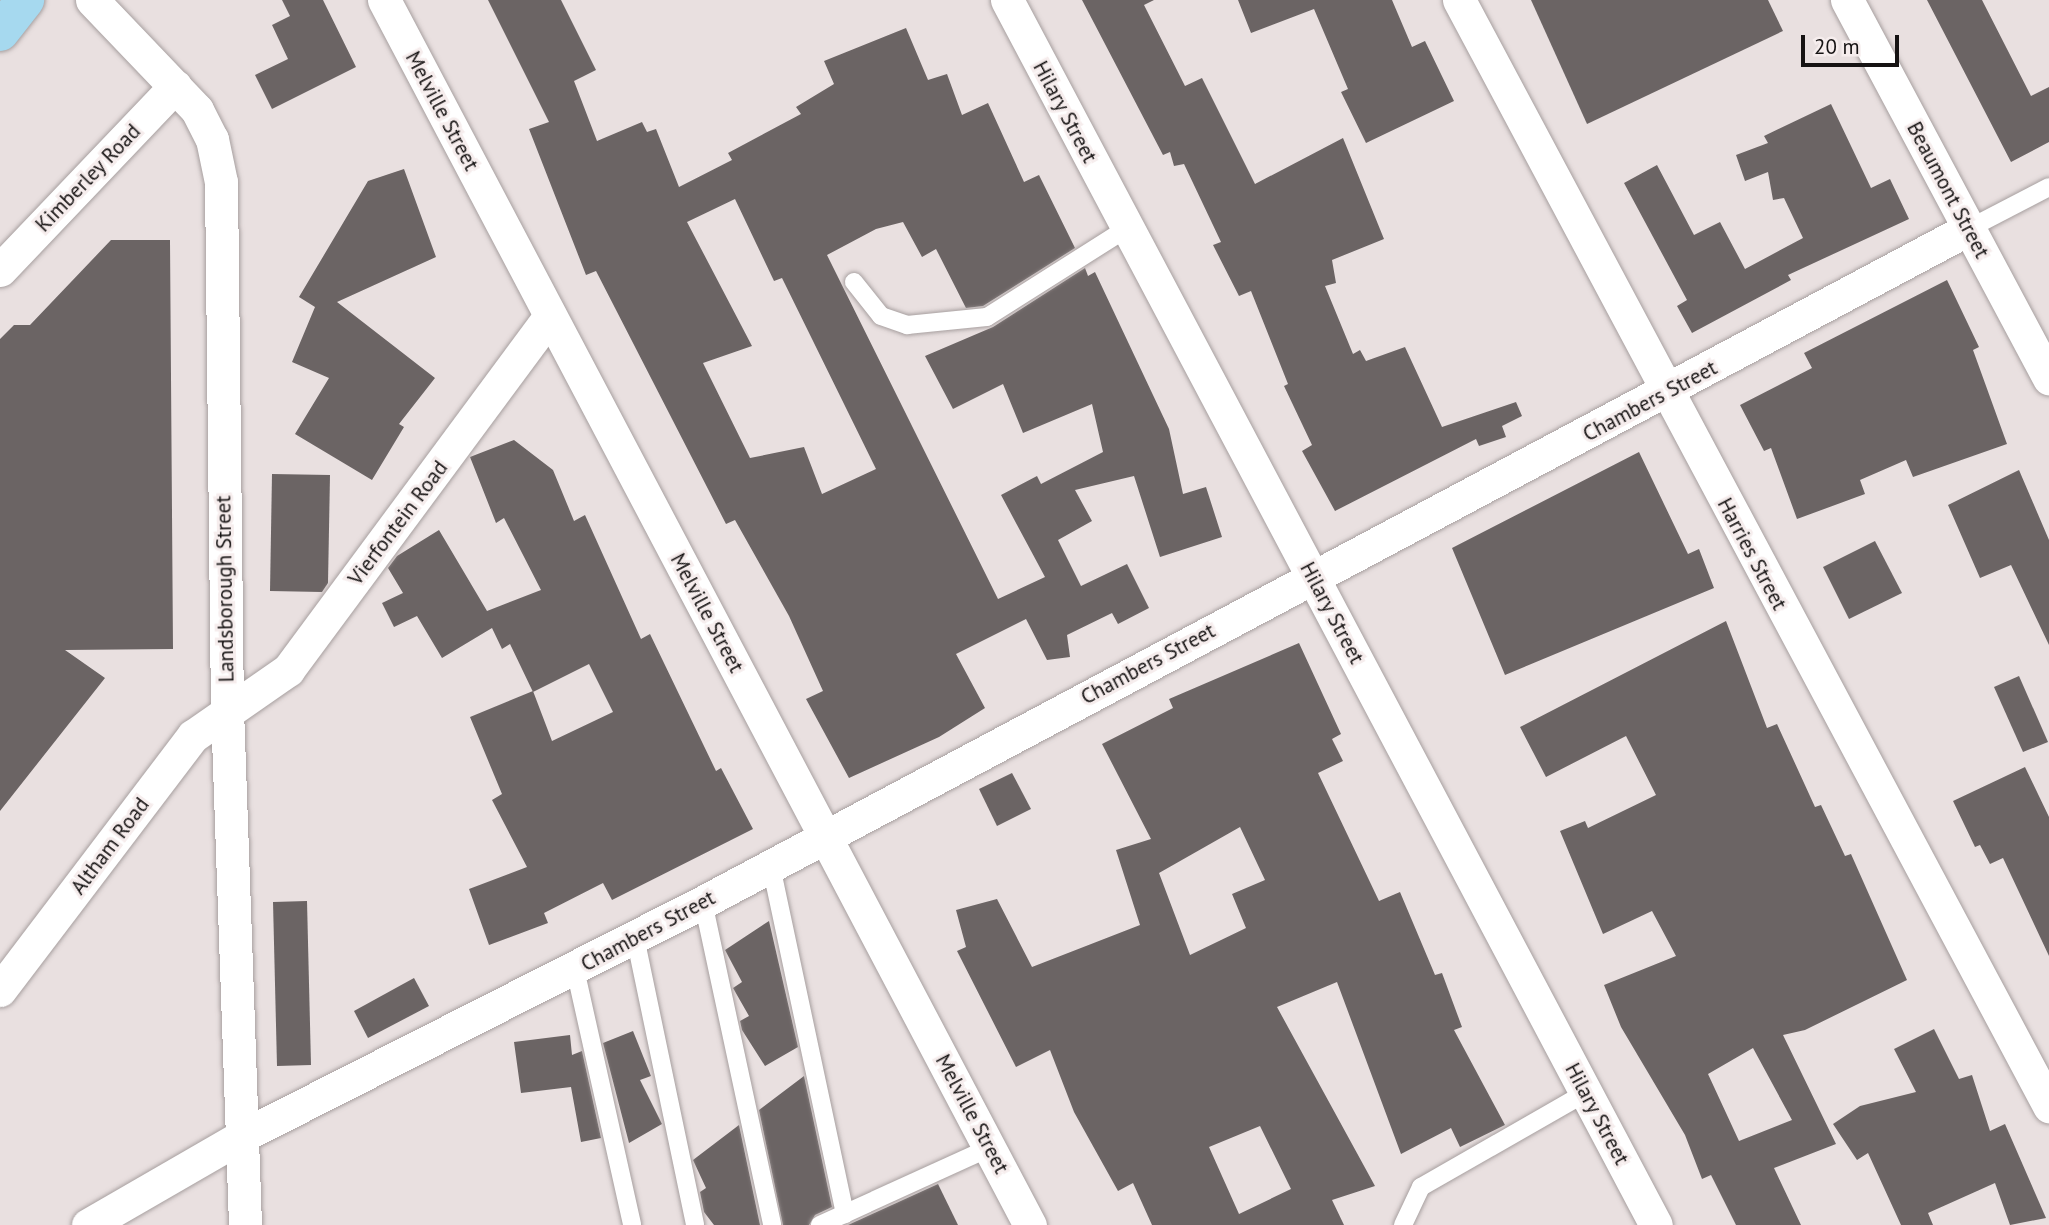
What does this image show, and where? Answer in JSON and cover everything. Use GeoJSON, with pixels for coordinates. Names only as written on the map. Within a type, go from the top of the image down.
{"type":"FeatureCollection","features":[{"type":"Feature","properties":{"kind":"main road"},"geometry":{"type":"LineString","coordinates":[[0,32],[25,0]]}},
{"type":"Feature","properties":{"kind":"street","name":"Landsborough Street"},"geometry":{"type":"LineString","coordinates":[[92,0],[175,86],[208,130],[221,182],[227,709],[244,1135],[245,1225]]}},
{"type":"Feature","properties":{"kind":"street","name":"Melville Street"},"geometry":{"type":"LineString","coordinates":[[384,0],[1030,1225]]}},
{"type":"Feature","properties":{"kind":"street","name":"Hilary Street"},"geometry":{"type":"LineString","coordinates":[[1007,0],[1656,1225]]}},
{"type":"Feature","properties":{"kind":"street","name":"Harries Street"},"geometry":{"type":"LineString","coordinates":[[1459,0],[1666,394],[2049,1106]]}},
{"type":"Feature","properties":{"kind":"street","name":"Beaumont Street"},"geometry":{"type":"LineString","coordinates":[[1847,0],[2049,379]]}},
{"type":"Feature","properties":{"kind":"street","name":"Kimberley Road"},"geometry":{"type":"LineString","coordinates":[[0,270],[175,86]]}},
{"type":"Feature","properties":{"kind":"street","name":"Chambers Street"},"geometry":{"type":"LineString","coordinates":[[244,1135],[703,902],[1312,576],[1666,394],[1968,229]]}},
{"type":"Feature","properties":{"kind":"street","name":"Vierfontein Road"},"geometry":{"type":"LineString","coordinates":[[227,709],[266,689],[288,670],[550,316]]}},
{"type":"Feature","properties":{"kind":"street","name":"Altham Road"},"geometry":{"type":"LineString","coordinates":[[0,990],[193,736],[227,709]]}},
{"type":"Feature","properties":{"kind":"street"},"geometry":{"type":"LineString","coordinates":[[88,1225],[244,1135]]}},
{"type":"Feature","properties":{"kind":"lane","name":"Chambers Street"},"geometry":{"type":"LineString","coordinates":[[1968,229],[2049,187]]}},
{"type":"Feature","properties":{"kind":"lane"},"geometry":{"type":"LineString","coordinates":[[854,282],[881,316],[908,325],[987,317],[1127,228]]}},
{"type":"Feature","properties":{"kind":"lane"},"geometry":{"type":"LineString","coordinates":[[771,866],[845,1214]]}},
{"type":"Feature","properties":{"kind":"lane"},"geometry":{"type":"LineString","coordinates":[[703,902],[772,1225]]}},
{"type":"Feature","properties":{"kind":"lane"},"geometry":{"type":"LineString","coordinates":[[635,937],[695,1225]]}},
{"type":"Feature","properties":{"kind":"lane"},"geometry":{"type":"LineString","coordinates":[[575,969],[632,1225]]}},
{"type":"Feature","properties":{"kind":"lane"},"geometry":{"type":"LineString","coordinates":[[1403,1225],[1421,1187],[1586,1093]]}},
{"type":"Feature","properties":{"kind":"lane"},"geometry":{"type":"LineString","coordinates":[[820,1225],[989,1148]]}},
{"type":"Feature","properties":{"kind":"building"},"geometry":{"type":"Polygon","coordinates":[[[282,0],[323,0],[356,67],[272,109],[255,75],[288,59],[272,25],[290,16],[282,0]]]}},
{"type":"Feature","properties":{"kind":"building"},"geometry":{"type":"Polygon","coordinates":[[[488,0],[561,0],[596,70],[574,81],[597,141],[642,122],[647,132],[656,129],[679,187],[732,160],[728,153],[801,114],[796,107],[834,84],[824,61],[906,28],[928,80],[947,74],[962,115],[988,103],[1024,182],[1039,175],[1075,248],[983,306],[966,308],[936,249],[922,257],[903,222],[876,229],[827,255],[998,599],[1045,577],[1001,495],[1037,476],[1041,484],[1103,452],[1092,404],[1023,433],[1003,384],[953,409],[925,356],[993,327],[1085,268],[1088,276],[1095,272],[1169,429],[1183,494],[1206,487],[1222,537],[1160,557],[1134,476],[1075,490],[1092,521],[1058,540],[1081,586],[1127,564],[1149,608],[1118,624],[1112,613],[1067,635],[1070,657],[1047,660],[1026,619],[956,654],[985,708],[939,737],[849,778],[806,699],[823,691],[789,616],[735,520],[726,524],[596,271],[586,275],[529,129],[549,122],[488,0]],[[735,199],[687,222],[752,346],[703,363],[750,458],[804,447],[822,494],[876,469],[782,278],[774,281],[735,199]]]}},
{"type":"Feature","properties":{"kind":"building"},"geometry":{"type":"Polygon","coordinates":[[[1082,0],[1154,0],[1144,5],[1185,86],[1202,78],[1255,184],[1343,138],[1384,239],[1332,260],[1336,283],[1325,286],[1353,354],[1360,350],[1366,361],[1405,347],[1442,427],[1516,402],[1522,416],[1502,426],[1506,437],[1479,446],[1476,439],[1335,511],[1302,451],[1312,445],[1284,386],[1288,384],[1251,291],[1239,296],[1213,245],[1221,242],[1184,164],[1174,166],[1170,152],[1163,155],[1082,0]]]}},
{"type":"Feature","properties":{"kind":"building"},"geometry":{"type":"Polygon","coordinates":[[[1238,0],[1392,0],[1412,47],[1425,41],[1454,101],[1366,143],[1341,92],[1348,89],[1314,9],[1251,33],[1238,0]]]}},
{"type":"Feature","properties":{"kind":"building"},"geometry":{"type":"Polygon","coordinates":[[[1531,0],[1768,0],[1783,31],[1587,124],[1531,0]]]}},
{"type":"Feature","properties":{"kind":"building"},"geometry":{"type":"Polygon","coordinates":[[[1927,0],[1982,0],[2031,96],[2049,87],[2049,142],[2011,162],[1927,0]]]}},
{"type":"Feature","properties":{"kind":"building"},"geometry":{"type":"Polygon","coordinates":[[[1831,104],[1871,188],[1890,179],[1909,219],[1788,275],[1791,280],[1692,333],[1677,306],[1687,300],[1624,183],[1657,165],[1694,235],[1720,222],[1745,269],[1803,238],[1784,198],[1773,200],[1768,172],[1745,181],[1736,155],[1768,143],[1764,136],[1831,104]]]}},
{"type":"Feature","properties":{"kind":"building"},"geometry":{"type":"Polygon","coordinates":[[[404,169],[436,257],[337,302],[435,378],[399,424],[404,427],[372,480],[295,434],[329,378],[292,362],[315,307],[299,297],[368,181],[404,169]]]}},
{"type":"Feature","properties":{"kind":"building"},"geometry":{"type":"Polygon","coordinates":[[[111,240],[170,240],[173,649],[65,650],[105,678],[0,811],[0,339],[14,325],[30,325],[111,240]]]}},
{"type":"Feature","properties":{"kind":"building"},"geometry":{"type":"Polygon","coordinates":[[[1947,280],[1979,347],[1973,350],[2007,444],[1913,477],[1906,460],[1860,480],[1865,494],[1797,519],[1771,448],[1764,451],[1740,405],[1812,368],[1804,353],[1947,280]]]}},
{"type":"Feature","properties":{"kind":"building"},"geometry":{"type":"Polygon","coordinates":[[[514,440],[553,470],[574,521],[585,515],[641,639],[650,634],[716,771],[721,768],[753,829],[612,900],[603,883],[544,913],[548,923],[489,945],[469,889],[527,867],[492,800],[502,794],[470,717],[533,691],[510,644],[502,649],[492,628],[442,658],[417,616],[394,627],[382,603],[403,593],[388,568],[397,556],[439,530],[487,611],[541,590],[504,518],[496,523],[470,457],[514,440]],[[589,664],[533,692],[552,741],[613,712],[589,664]]]}},
{"type":"Feature","properties":{"kind":"building"},"geometry":{"type":"Polygon","coordinates":[[[1639,452],[1688,554],[1699,549],[1714,588],[1505,675],[1452,548],[1639,452]]]}},
{"type":"Feature","properties":{"kind":"building"},"geometry":{"type":"Polygon","coordinates":[[[2019,470],[2049,540],[2049,645],[2011,565],[1980,578],[1948,505],[2019,470]]]}},
{"type":"Feature","properties":{"kind":"building"},"geometry":{"type":"Polygon","coordinates":[[[272,474],[330,475],[328,583],[322,592],[270,591],[272,474]]]}},
{"type":"Feature","properties":{"kind":"building"},"geometry":{"type":"Polygon","coordinates":[[[1875,541],[1902,593],[1849,619],[1823,567],[1875,541]]]}},
{"type":"Feature","properties":{"kind":"building"},"geometry":{"type":"Polygon","coordinates":[[[1726,621],[1767,728],[1777,724],[1815,807],[1821,805],[1845,856],[1851,854],[1907,980],[1805,1030],[1783,1035],[1836,1144],[1774,1168],[1801,1225],[1736,1225],[1711,1175],[1702,1179],[1685,1135],[1621,1027],[1604,985],[1676,956],[1652,911],[1603,934],[1560,831],[1585,821],[1588,828],[1656,795],[1626,736],[1546,777],[1520,727],[1726,621]],[[1753,1048],[1708,1074],[1739,1141],[1792,1120],[1753,1048]]]}},
{"type":"Feature","properties":{"kind":"building"},"geometry":{"type":"Polygon","coordinates":[[[1299,643],[1341,734],[1332,739],[1343,761],[1318,773],[1379,901],[1400,892],[1435,975],[1442,973],[1462,1027],[1454,1030],[1505,1125],[1460,1147],[1451,1128],[1401,1154],[1337,982],[1277,1007],[1375,1186],[1332,1200],[1344,1225],[1152,1225],[1133,1183],[1118,1191],[1074,1112],[1050,1050],[1016,1067],[957,951],[966,947],[956,910],[997,899],[1032,967],[1140,925],[1116,850],[1151,839],[1102,744],[1173,708],[1169,699],[1299,643]],[[1240,827],[1159,873],[1190,955],[1246,928],[1232,894],[1265,880],[1240,827]],[[1260,1126],[1209,1147],[1239,1214],[1291,1189],[1260,1126]]]}},
{"type":"Feature","properties":{"kind":"building"},"geometry":{"type":"Polygon","coordinates":[[[2019,676],[2048,742],[2023,752],[1994,687],[2019,676]]]}},
{"type":"Feature","properties":{"kind":"building"},"geometry":{"type":"Polygon","coordinates":[[[2025,767],[2049,817],[2049,956],[2003,858],[1990,864],[1980,845],[1975,847],[1953,801],[2025,767]]]}},
{"type":"Feature","properties":{"kind":"building"},"geometry":{"type":"Polygon","coordinates":[[[1012,773],[1031,809],[997,826],[979,789],[1012,773]]]}},
{"type":"Feature","properties":{"kind":"building"},"geometry":{"type":"Polygon","coordinates":[[[307,901],[311,1065],[277,1066],[273,902],[307,901]]]}},
{"type":"Feature","properties":{"kind":"building"},"geometry":{"type":"Polygon","coordinates":[[[769,921],[798,1047],[765,1066],[742,1030],[740,1021],[749,1016],[733,988],[742,982],[725,950],[769,921]]]}},
{"type":"Feature","properties":{"kind":"building"},"geometry":{"type":"Polygon","coordinates":[[[414,978],[429,1006],[368,1038],[354,1011],[414,978]]]}},
{"type":"Feature","properties":{"kind":"building"},"geometry":{"type":"Polygon","coordinates":[[[1934,1029],[1959,1079],[1972,1075],[1990,1131],[2005,1124],[2046,1218],[2010,1225],[1995,1183],[1928,1213],[1933,1225],[1901,1225],[1868,1153],[1857,1160],[1833,1124],[1860,1106],[1916,1092],[1894,1049],[1934,1029]]]}},
{"type":"Feature","properties":{"kind":"building"},"geometry":{"type":"Polygon","coordinates":[[[633,1031],[651,1076],[640,1080],[662,1124],[629,1143],[603,1043],[633,1031]]]}},
{"type":"Feature","properties":{"kind":"building"},"geometry":{"type":"Polygon","coordinates":[[[570,1035],[572,1055],[582,1051],[601,1138],[581,1142],[571,1087],[521,1093],[514,1042],[570,1035]]]}},
{"type":"Feature","properties":{"kind":"building"},"geometry":{"type":"Polygon","coordinates":[[[804,1076],[832,1207],[815,1215],[809,1225],[783,1225],[759,1110],[804,1076]]]}},
{"type":"Feature","properties":{"kind":"building"},"geometry":{"type":"Polygon","coordinates":[[[739,1125],[760,1225],[714,1225],[704,1212],[700,1192],[706,1188],[693,1160],[739,1125]]]}},
{"type":"Feature","properties":{"kind":"building"},"geometry":{"type":"Polygon","coordinates":[[[938,1184],[958,1225],[848,1225],[938,1184]]]}}]}
